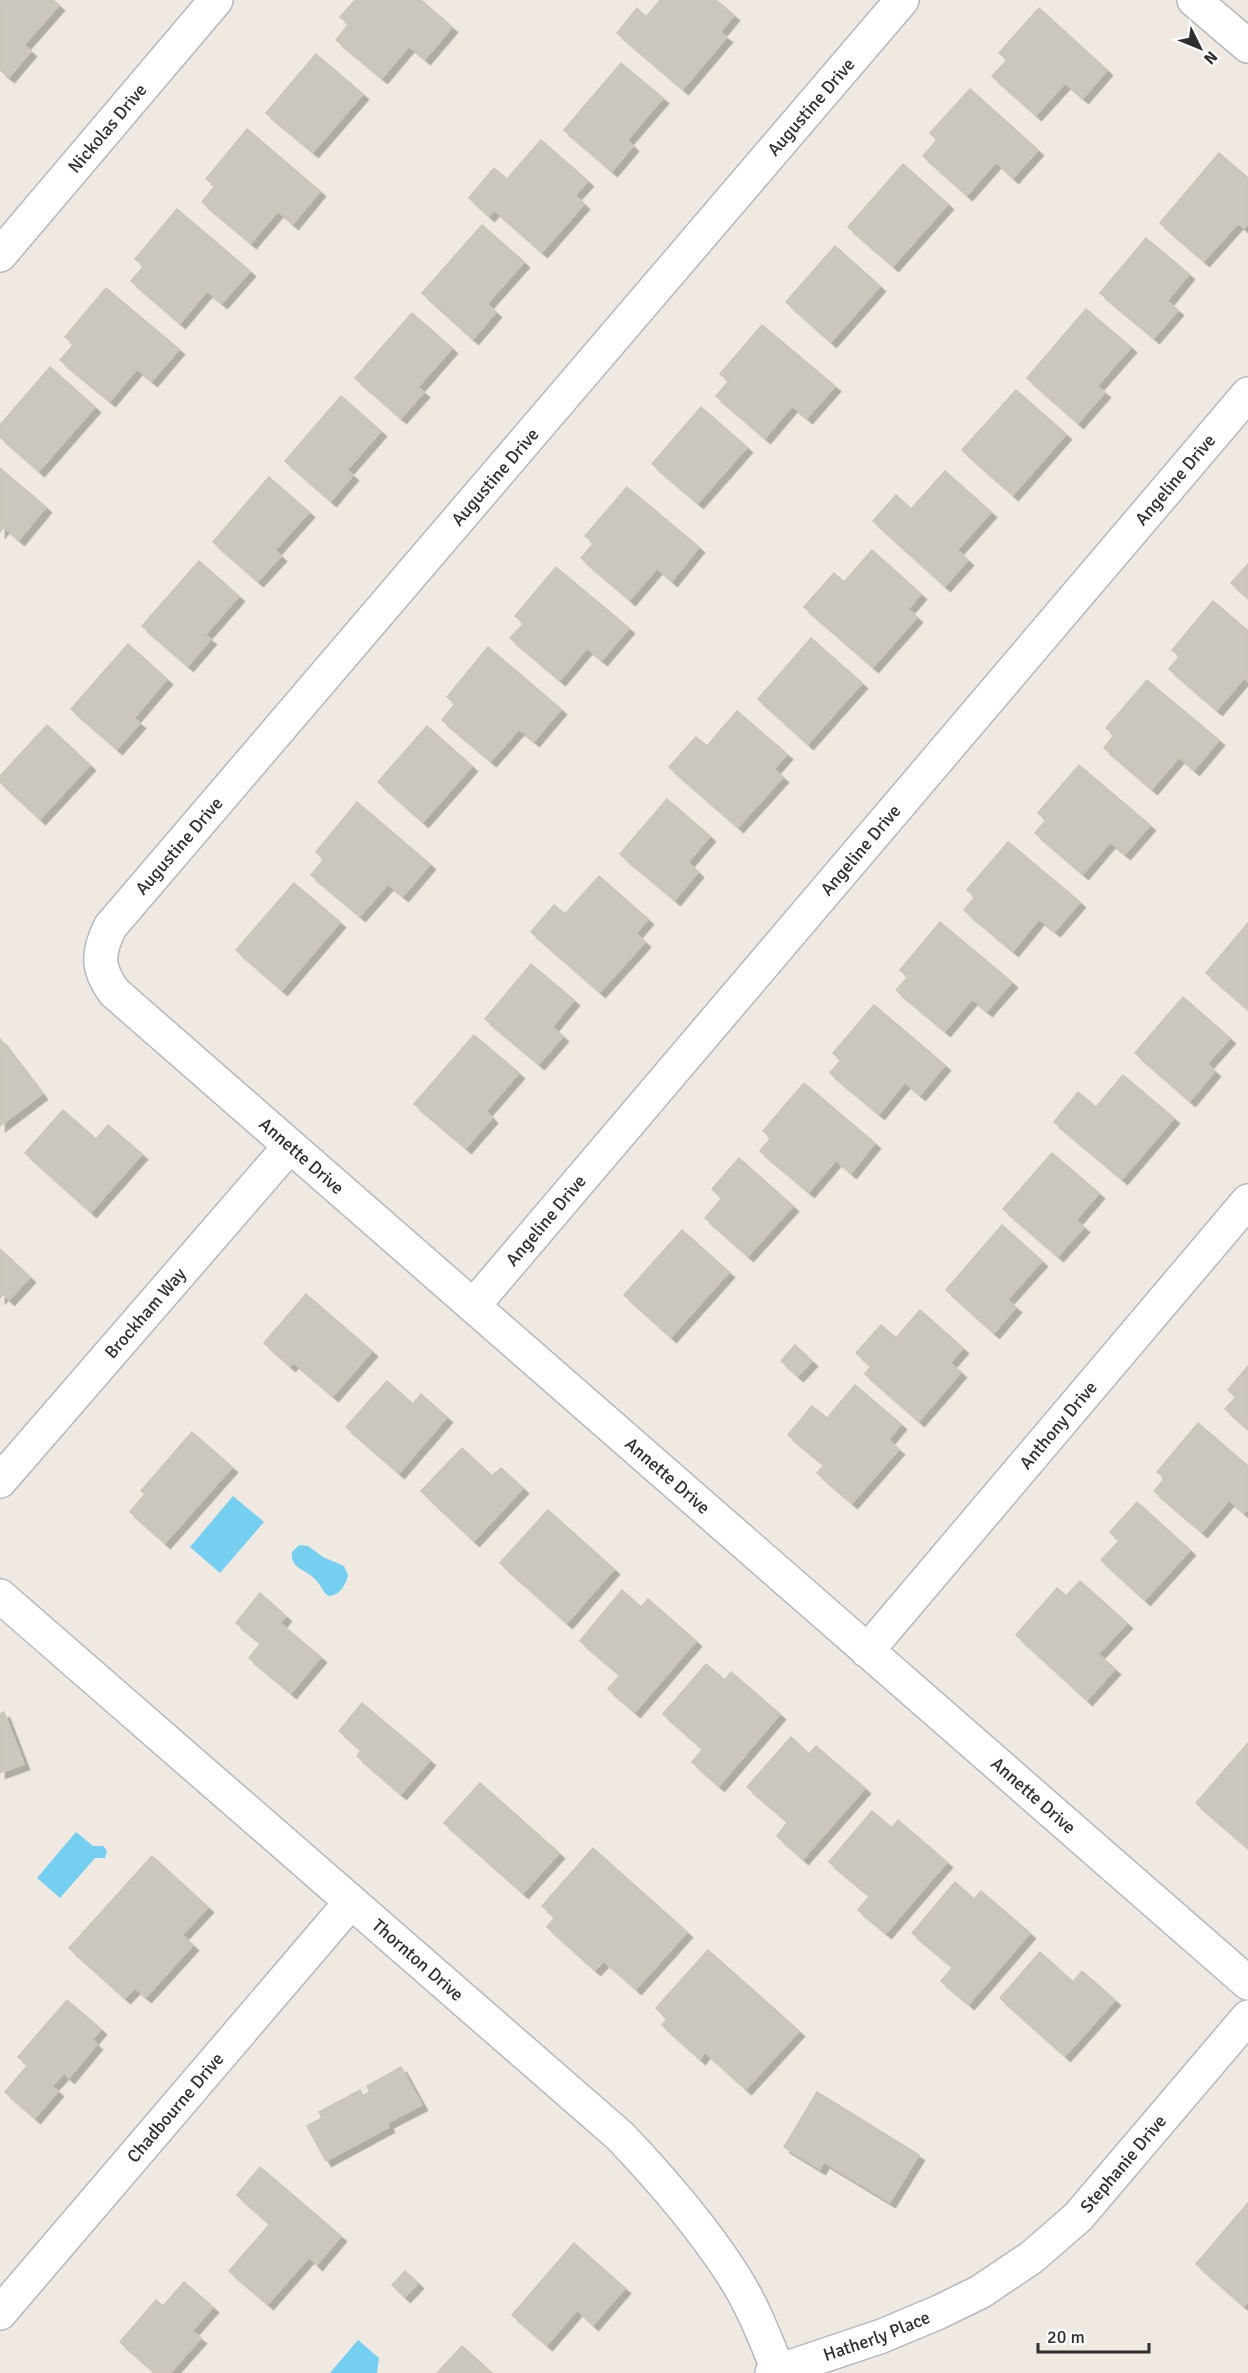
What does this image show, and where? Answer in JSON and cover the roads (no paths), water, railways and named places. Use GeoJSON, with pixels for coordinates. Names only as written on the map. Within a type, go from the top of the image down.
{"type":"FeatureCollection","features":[{"type":"Feature","properties":{"kind":"street","name":"Nickolas Drive"},"geometry":{"type":"LineString","coordinates":[[0,255],[216,0]]}},
{"type":"Feature","properties":{"kind":"street","name":"Augustine Drive"},"geometry":{"type":"LineString","coordinates":[[100,960],[102,944],[110,927],[902,0]]}},
{"type":"Feature","properties":{"kind":"street"},"geometry":{"type":"LineString","coordinates":[[1194,0],[1248,46]]}},
{"type":"Feature","properties":{"kind":"street","name":"Angeline Drive"},"geometry":{"type":"LineString","coordinates":[[474,1305],[1248,394]]}},
{"type":"Feature","properties":{"kind":"street","name":"Annette Drive"},"geometry":{"type":"LineString","coordinates":[[100,960],[104,978],[114,992],[1248,1983]]}},
{"type":"Feature","properties":{"kind":"street","name":"Brockham Way"},"geometry":{"type":"LineString","coordinates":[[0,1481],[290,1146]]}},
{"type":"Feature","properties":{"kind":"street","name":"Anthony Drive"},"geometry":{"type":"LineString","coordinates":[[867,1652],[1248,1201]]}},
{"type":"Feature","properties":{"kind":"street","name":"Thornton Drive"},"geometry":{"type":"LineString","coordinates":[[0,1596],[620,2136],[655,2173],[734,2276],[758,2322],[775,2372]]}},
{"type":"Feature","properties":{"kind":"street","name":"Chadbourne Drive"},"geometry":{"type":"LineString","coordinates":[[0,2313],[351,1902]]}},
{"type":"Feature","properties":{"kind":"street","name":"Stephanie Drive"},"geometry":{"type":"LineString","coordinates":[[980,2292],[1032,2257],[1078,2217],[1248,2017]]}},
{"type":"Feature","properties":{"kind":"street","name":"Hatherly Place"},"geometry":{"type":"LineString","coordinates":[[775,2372],[882,2336],[980,2292]]}},
{"type":"Feature","properties":{"kind":"water"},"geometry":{"type":"Polygon","coordinates":[[[233,1496],[264,1522],[220,1573],[190,1547],[233,1496]]]}},
{"type":"Feature","properties":{"kind":"water"},"geometry":{"type":"Polygon","coordinates":[[[299,1545],[308,1546],[323,1557],[344,1566],[348,1575],[339,1592],[328,1596],[312,1576],[296,1565],[292,1552],[299,1545]]]}},
{"type":"Feature","properties":{"kind":"water"},"geometry":{"type":"Polygon","coordinates":[[[76,1832],[93,1846],[103,1846],[107,1851],[105,1858],[95,1858],[60,1898],[37,1878],[76,1832]]]}},
{"type":"Feature","properties":{"kind":"water"},"geometry":{"type":"Polygon","coordinates":[[[358,2340],[379,2358],[377,2373],[330,2373],[358,2340]]]}}]}
